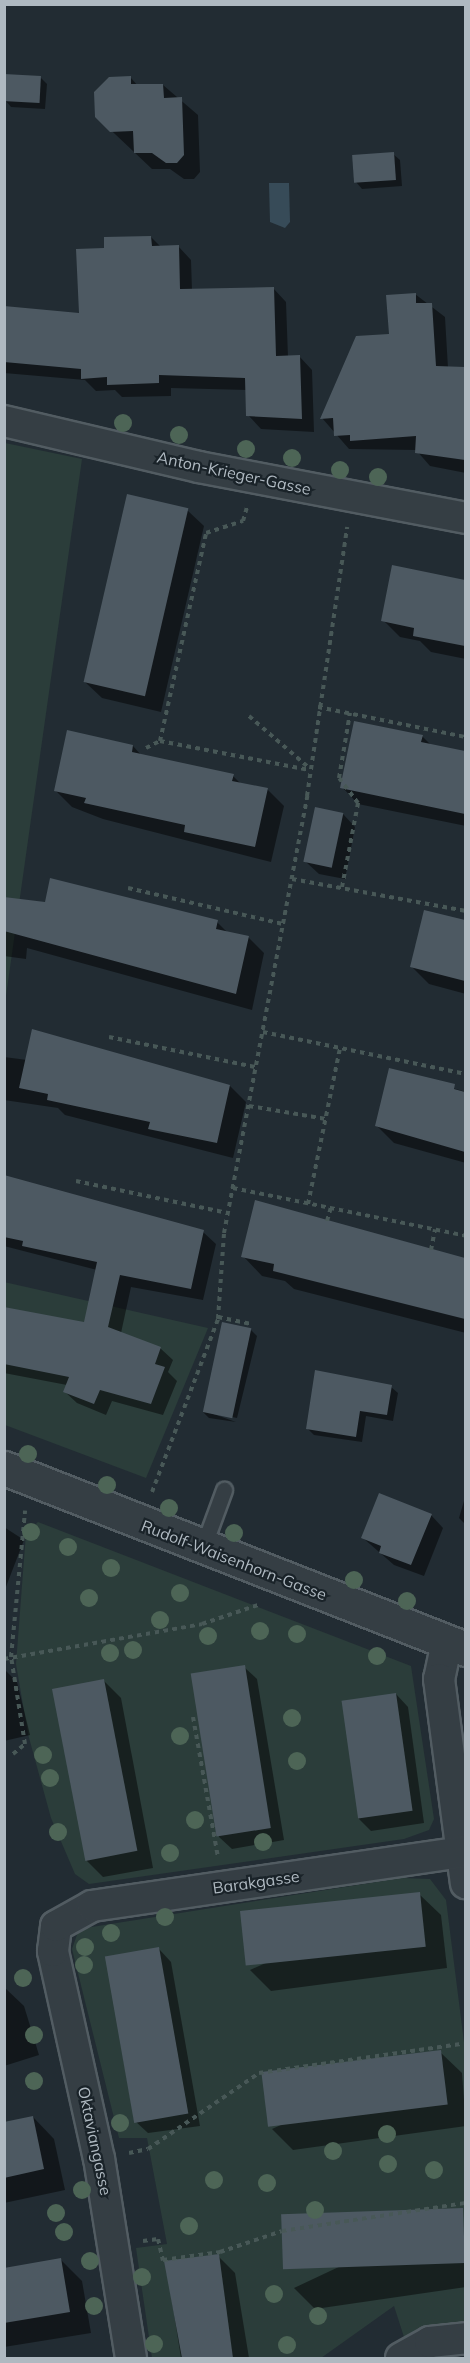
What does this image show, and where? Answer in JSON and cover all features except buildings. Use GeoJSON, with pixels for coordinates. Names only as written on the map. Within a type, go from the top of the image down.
{"type":"FeatureCollection","features":[{"type":"Feature","properties":{"kind":"street","name":"Anton-Krieger-Gasse"},"geometry":{"type":"LineString","coordinates":[[4,421],[255,478],[465,518]]}},
{"type":"Feature","properties":{"kind":"street","name":"Rudolf-Waisenhorn-Gasse"},"geometry":{"type":"LineString","coordinates":[[16,1472],[140,1523],[456,1646]]}},
{"type":"Feature","properties":{"kind":"street"},"geometry":{"type":"LineString","coordinates":[[456,1646],[439,1679],[465,1883]]}},
{"type":"Feature","properties":{"kind":"street","name":"Barakgasse"},"geometry":{"type":"LineString","coordinates":[[56,1926],[92,1906],[461,1852]]}},
{"type":"Feature","properties":{"kind":"street","name":"Oktaviangasse"},"geometry":{"type":"LineString","coordinates":[[56,1926],[53,1951],[116,2245],[131,2358]]}},
{"type":"Feature","properties":{"kind":"street"},"geometry":{"type":"LineString","coordinates":[[400,2358],[430,2342],[465,2338]]}},
{"type":"Feature","properties":{"kind":"lane"},"geometry":{"type":"LineString","coordinates":[[203,1547],[224,1490]]}},
{"type":"Feature","properties":{"kind":"path"},"geometry":{"type":"LineString","coordinates":[[160,741],[206,533],[243,521],[255,478]]}},
{"type":"Feature","properties":{"kind":"path"},"geometry":{"type":"LineString","coordinates":[[140,1523],[218,1317],[228,1213],[292,879],[352,496]]}},
{"type":"Feature","properties":{"kind":"path"},"geometry":{"type":"LineString","coordinates":[[318,706],[465,737]]}},
{"type":"Feature","properties":{"kind":"path"},"geometry":{"type":"LineString","coordinates":[[342,887],[358,803],[339,778],[350,713]]}},
{"type":"Feature","properties":{"kind":"path"},"geometry":{"type":"LineString","coordinates":[[249,716],[308,769]]}},
{"type":"Feature","properties":{"kind":"path"},"geometry":{"type":"LineString","coordinates":[[146,748],[160,741],[308,769]]}},
{"type":"Feature","properties":{"kind":"path"},"geometry":{"type":"LineString","coordinates":[[292,879],[465,911]]}},
{"type":"Feature","properties":{"kind":"path"},"geometry":{"type":"LineString","coordinates":[[128,888],[283,924]]}},
{"type":"Feature","properties":{"kind":"path"},"geometry":{"type":"LineString","coordinates":[[263,1032],[465,1074]]}},
{"type":"Feature","properties":{"kind":"path"},"geometry":{"type":"LineString","coordinates":[[108,1037],[255,1067]]}},
{"type":"Feature","properties":{"kind":"path"},"geometry":{"type":"LineString","coordinates":[[308,1204],[340,1048]]}},
{"type":"Feature","properties":{"kind":"path"},"geometry":{"type":"LineString","coordinates":[[249,1106],[326,1119]]}},
{"type":"Feature","properties":{"kind":"path"},"geometry":{"type":"LineString","coordinates":[[76,1181],[228,1213]]}},
{"type":"Feature","properties":{"kind":"path"},"geometry":{"type":"LineString","coordinates":[[233,1188],[465,1236]]}},
{"type":"Feature","properties":{"kind":"path"},"geometry":{"type":"LineString","coordinates":[[327,1221],[331,1207]]}},
{"type":"Feature","properties":{"kind":"path"},"geometry":{"type":"LineString","coordinates":[[431,1250],[435,1229]]}},
{"type":"Feature","properties":{"kind":"path"},"geometry":{"type":"LineString","coordinates":[[218,1317],[252,1324]]}},
{"type":"Feature","properties":{"kind":"path"},"geometry":{"type":"LineString","coordinates":[[13,1754],[25,1744],[11,1657],[16,1472]]}},
{"type":"Feature","properties":{"kind":"path"},"geometry":{"type":"LineString","coordinates":[[4,1659],[246,1613],[295,1583]]}},
{"type":"Feature","properties":{"kind":"path"},"geometry":{"type":"LineString","coordinates":[[193,1717],[224,1887]]}},
{"type":"Feature","properties":{"kind":"path"},"geometry":{"type":"LineString","coordinates":[[99,2159],[148,2149],[259,2073],[465,2043]]}},
{"type":"Feature","properties":{"kind":"path"},"geometry":{"type":"LineString","coordinates":[[116,2245],[158,2240],[163,2259],[219,2252],[282,2231],[465,2204]]}},
{"type":"Feature","properties":{"kind":"green space"},"geometry":{"type":"Polygon","coordinates":[[[5,443],[82,459],[5,1003],[5,443]]]}},
{"type":"Feature","properties":{"kind":"green space"},"geometry":{"type":"Polygon","coordinates":[[[4,1282],[208,1328],[146,1478],[5,1425],[4,1282]]]}},
{"type":"Feature","properties":{"kind":"green space"},"geometry":{"type":"Polygon","coordinates":[[[38,1522],[411,1666],[434,1819],[429,1830],[404,1839],[89,1884],[75,1874],[51,1818],[28,1734],[16,1664],[26,1533],[38,1522]]]}},
{"type":"Feature","properties":{"kind":"green space"},"geometry":{"type":"Polygon","coordinates":[[[402,1878],[430,1879],[446,1900],[465,2050],[465,2325],[404,2337],[394,2306],[321,2358],[152,2358],[136,2248],[167,2244],[147,2138],[119,2138],[72,1949],[79,1929],[402,1878]]]}},
{"type":"Feature","properties":{"kind":"water"},"geometry":{"type":"Polygon","coordinates":[[[269,183],[289,183],[290,222],[285,228],[270,222],[269,183]]]}}]}
